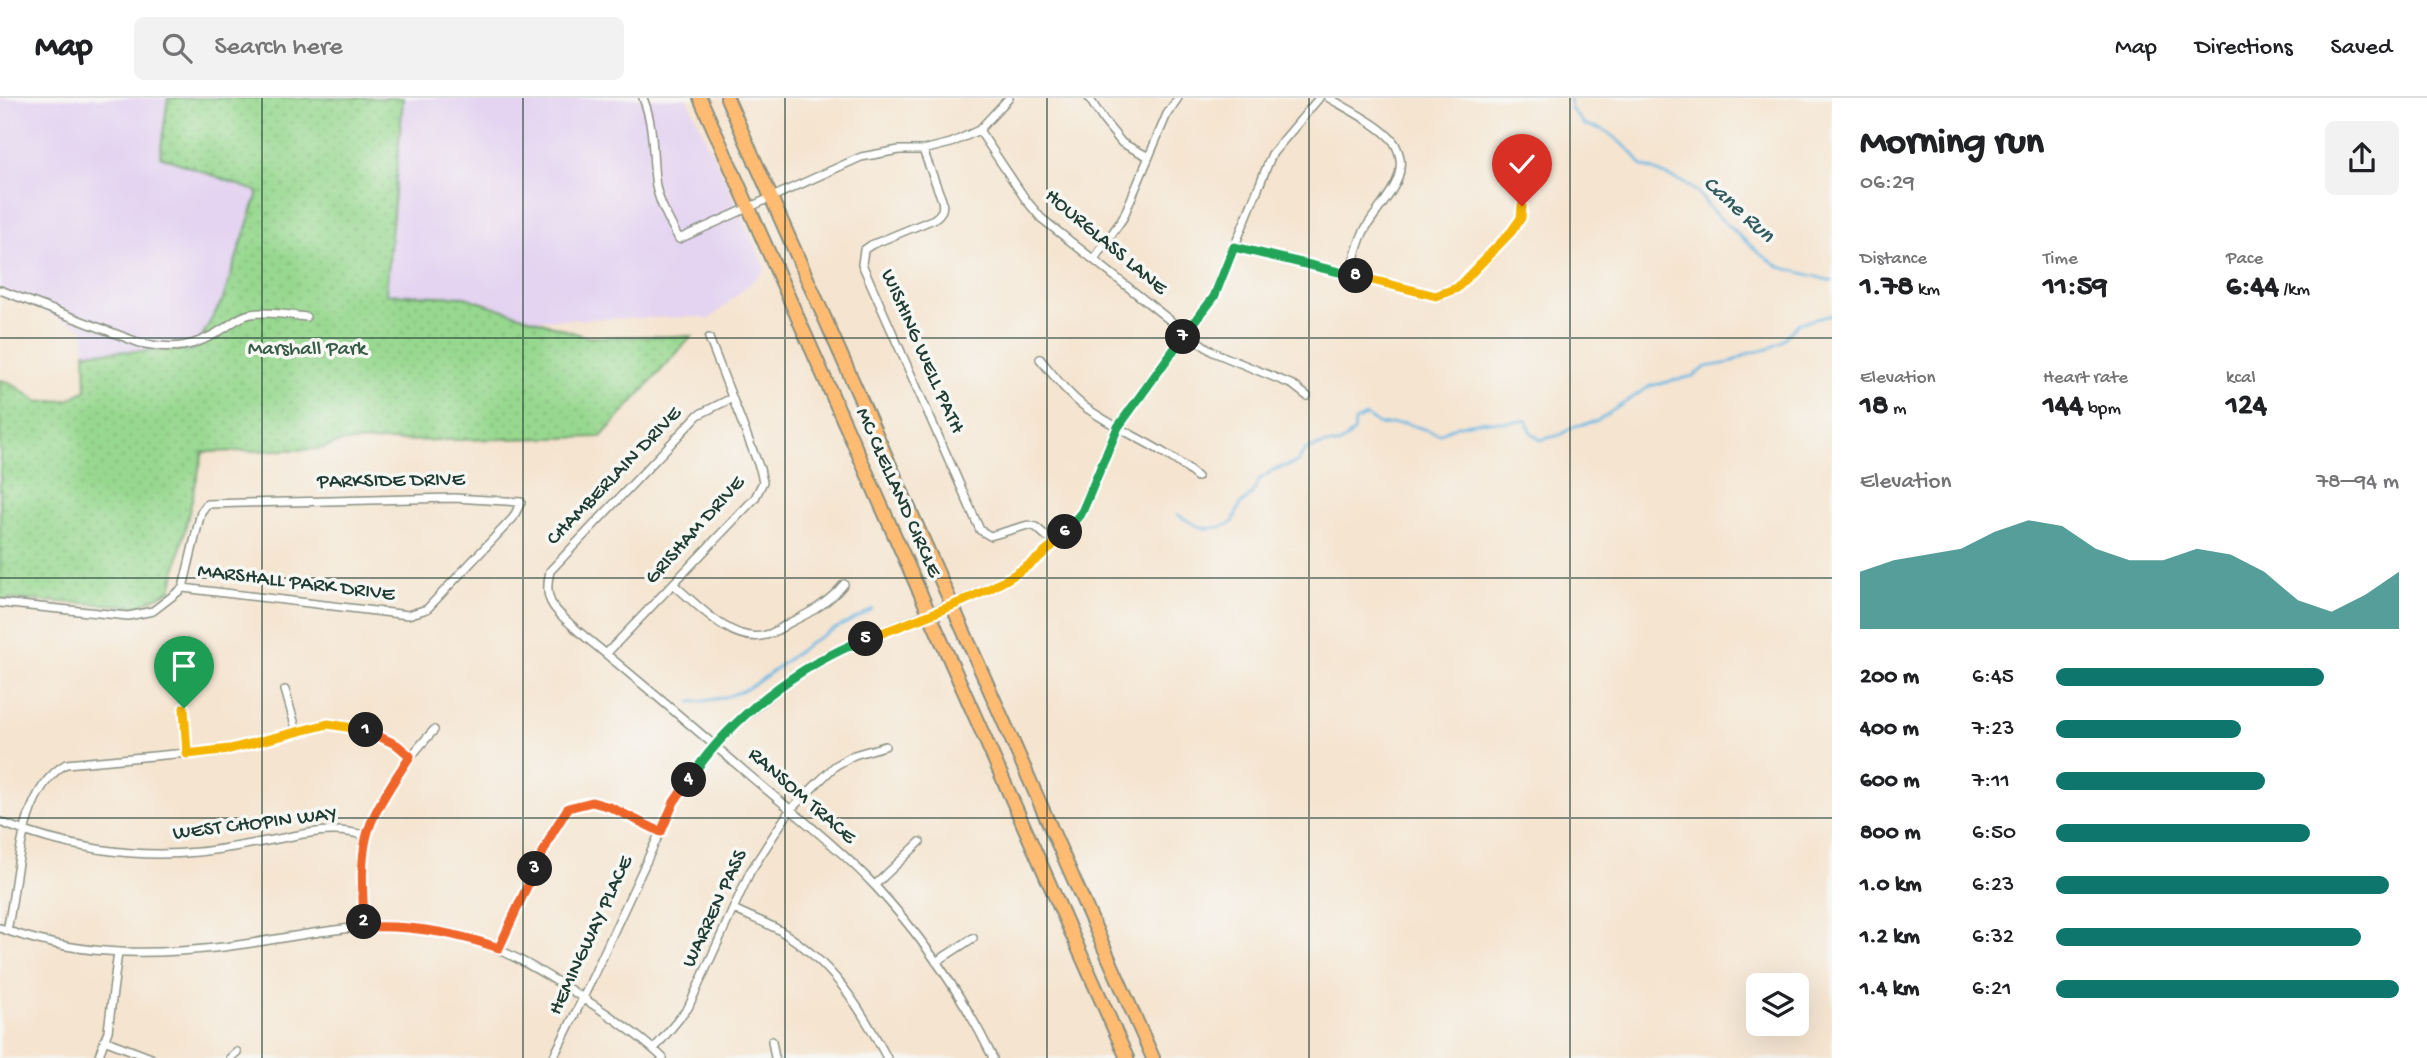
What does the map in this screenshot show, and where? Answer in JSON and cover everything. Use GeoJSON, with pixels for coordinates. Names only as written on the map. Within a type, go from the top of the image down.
{"type":"FeatureCollection","features":[{"type":"Feature","properties":{"kind":"highway","name":"MC CLELLAND CIRCLE"},"geometry":{"type":"LineString","coordinates":[[700,98],[1127,1058]]}},
{"type":"Feature","properties":{"kind":"highway","name":"MC CLELLAND CIRCLE"},"geometry":{"type":"LineString","coordinates":[[727,98],[1153,1058]]}},
{"type":"Feature","properties":{"kind":"street"},"geometry":{"type":"LineString","coordinates":[[643,98],[651,123],[655,180],[659,197],[678,239],[861,157],[890,150],[923,150],[951,144],[979,130],[1009,98]]}},
{"type":"Feature","properties":{"kind":"street"},"geometry":{"type":"LineString","coordinates":[[1089,98],[1122,143],[1149,157]]}},
{"type":"Feature","properties":{"kind":"street"},"geometry":{"type":"LineString","coordinates":[[1094,259],[1123,218],[1167,114],[1178,98]]}},
{"type":"Feature","properties":{"kind":"street","name":"HEMINGWAY PLACE"},"geometry":{"type":"LineString","coordinates":[[553,1058],[674,802],[699,765],[735,725],[788,681],[818,661],[854,643],[1005,581],[1025,569],[1055,544],[1082,512],[1118,427],[1214,297],[1272,154],[1319,98]]}},
{"type":"Feature","properties":{"kind":"street"},"geometry":{"type":"LineString","coordinates":[[1329,98],[1382,132],[1396,145],[1401,167],[1395,188],[1362,234],[1349,275]]}},
{"type":"Feature","properties":{"kind":"street","name":"HOURGLASS LANE"},"geometry":{"type":"LineString","coordinates":[[979,130],[1041,218],[1213,352],[1293,385],[1307,396]]}},
{"type":"Feature","properties":{"kind":"street","name":"WISHING WELL PATH"},"geometry":{"type":"LineString","coordinates":[[923,150],[942,200],[944,208],[941,214],[871,245],[864,250],[862,264],[980,530],[990,536],[1028,524],[1036,527],[1055,544]]}},
{"type":"Feature","properties":{"kind":"street"},"geometry":{"type":"LineString","coordinates":[[1234,247],[1436,296],[1457,288],[1511,232],[1521,218],[1522,206]]}},
{"type":"Feature","properties":{"kind":"street"},"geometry":{"type":"LineString","coordinates":[[0,290],[152,346],[200,343],[233,320],[252,313],[306,317]]}},
{"type":"Feature","properties":{"kind":"street","name":"GRISHAM DRIVE"},"geometry":{"type":"LineString","coordinates":[[606,654],[755,498],[763,482],[709,338]]}},
{"type":"Feature","properties":{"kind":"street"},"geometry":{"type":"LineString","coordinates":[[1040,359],[1085,407],[1181,462],[1197,477]]}},
{"type":"Feature","properties":{"kind":"street","name":"CHAMBERLAIN DRIVE"},"geometry":{"type":"LineString","coordinates":[[548,597],[546,588],[550,571],[698,415],[732,398]]}},
{"type":"Feature","properties":{"kind":"street","name":"PARKSIDE DRIVE"},"geometry":{"type":"LineString","coordinates":[[183,588],[201,512],[207,504],[454,498],[521,502],[513,518],[427,609]]}},
{"type":"Feature","properties":{"kind":"street"},"geometry":{"type":"LineString","coordinates":[[674,584],[728,629],[748,637],[766,635],[817,609],[832,598],[844,584]]}},
{"type":"Feature","properties":{"kind":"street","name":"MARSHALL PARK DRIVE"},"geometry":{"type":"LineString","coordinates":[[0,603],[128,616],[153,611],[183,588],[408,615],[427,609]]}},
{"type":"Feature","properties":{"kind":"street","name":"RANSOM TRACE"},"geometry":{"type":"LineString","coordinates":[[548,597],[553,608],[874,885],[915,932],[936,962],[978,1027],[993,1058]]}},
{"type":"Feature","properties":{"kind":"street"},"geometry":{"type":"LineString","coordinates":[[285,690],[298,732]]}},
{"type":"Feature","properties":{"kind":"street"},"geometry":{"type":"LineString","coordinates":[[184,708],[187,754]]}},
{"type":"Feature","properties":{"kind":"street"},"geometry":{"type":"LineString","coordinates":[[410,756],[397,745],[370,730],[328,724],[230,749],[66,764],[47,780],[33,805],[24,832],[3,929],[30,939],[90,950],[150,954],[225,947],[365,927],[429,929],[467,937],[499,948],[544,972],[620,1023],[663,1058]]}},
{"type":"Feature","properties":{"kind":"street"},"geometry":{"type":"LineString","coordinates":[[365,927],[361,880],[366,836],[385,796],[410,756],[434,730]]}},
{"type":"Feature","properties":{"kind":"street","name":"WARREN PASS"},"geometry":{"type":"LineString","coordinates":[[654,1049],[688,1008],[750,872],[790,810],[835,766],[854,755],[885,746]]}},
{"type":"Feature","properties":{"kind":"street"},"geometry":{"type":"LineString","coordinates":[[499,948],[553,832],[568,808],[592,802],[610,807],[661,832]]}},
{"type":"Feature","properties":{"kind":"street","name":"WEST CHOPIN WAY"},"geometry":{"type":"LineString","coordinates":[[0,822],[46,839],[102,850],[148,853],[197,852],[334,830],[366,836]]}},
{"type":"Feature","properties":{"kind":"street"},"geometry":{"type":"LineString","coordinates":[[874,885],[920,842]]}},
{"type":"Feature","properties":{"kind":"street"},"geometry":{"type":"LineString","coordinates":[[734,909],[778,930],[819,959],[854,998],[884,1057]]}},
{"type":"Feature","properties":{"kind":"street"},"geometry":{"type":"LineString","coordinates":[[936,962],[972,938]]}},
{"type":"Feature","properties":{"kind":"street"},"geometry":{"type":"LineString","coordinates":[[98,1058],[110,1019],[118,952]]}},
{"type":"Feature","properties":{"kind":"street"},"geometry":{"type":"LineString","coordinates":[[104,1040],[151,1058]]}},
{"type":"Feature","properties":{"kind":"street"},"geometry":{"type":"LineString","coordinates":[[772,1041],[775,1058]]}},
{"type":"Feature","properties":{"kind":"street"},"geometry":{"type":"LineString","coordinates":[[230,1058],[237,1052]]}},
{"type":"Feature","properties":{"kind":"shaded area"},"geometry":{"type":"Polygon","coordinates":[[[0,98],[168,98],[160,156],[258,191],[223,299],[194,350],[85,352],[83,328],[0,292],[0,98]]]}},
{"type":"Feature","properties":{"kind":"shaded area"},"geometry":{"type":"Polygon","coordinates":[[[403,98],[687,98],[766,269],[709,320],[701,317],[535,320],[465,297],[386,294],[403,98]]]}},
{"type":"Feature","properties":{"kind":"green space","name":"Marshall Park"},"geometry":{"type":"Polygon","coordinates":[[[168,98],[403,98],[386,294],[465,297],[587,337],[692,336],[601,437],[341,442],[320,449],[203,452],[171,590],[139,606],[0,599],[0,380],[9,382],[39,402],[68,400],[86,390],[85,352],[194,350],[223,299],[258,192],[160,156],[168,98]]]}},
{"type":"Feature","properties":{"kind":"waterway","name":"Cane Run"},"geometry":{"type":"LineString","coordinates":[[1570,98],[1571,109],[1585,125],[1609,133],[1633,153],[1641,165],[1685,183],[1759,253],[1780,267],[1832,281]]}},
{"type":"Feature","properties":{"kind":"waterway"},"geometry":{"type":"LineString","coordinates":[[1177,514],[1204,528],[1217,528],[1233,522],[1240,505],[1252,494],[1259,480],[1273,470],[1298,462],[1305,450],[1326,444],[1339,444],[1354,432],[1355,421],[1366,416],[1380,425],[1405,423],[1439,434],[1471,423],[1526,420],[1530,431],[1540,440],[1560,435],[1575,426],[1597,421],[1650,386],[1693,376],[1706,367],[1729,363],[1750,353],[1768,349],[1780,343],[1799,323],[1832,315]]}},
{"type":"Feature","properties":{"kind":"waterway"},"geometry":{"type":"LineString","coordinates":[[691,702],[711,700],[743,690],[817,638],[872,609]]}},
{"type":"Feature","properties":{"kind":"route"},"geometry":{"type":"LineString","coordinates":[[184,708],[187,754],[230,749],[328,724],[370,730],[397,745],[410,756],[385,796],[366,836],[361,880],[365,927],[429,929],[467,937],[499,948],[553,832],[568,808],[592,802],[610,807],[661,832],[674,802],[699,765],[735,725],[788,681],[818,661],[854,643],[1005,581],[1025,569],[1055,544],[1082,512],[1118,427],[1214,297],[1234,247],[1436,296],[1457,288],[1476,269],[1511,232],[1521,218],[1522,206]]}}]}
